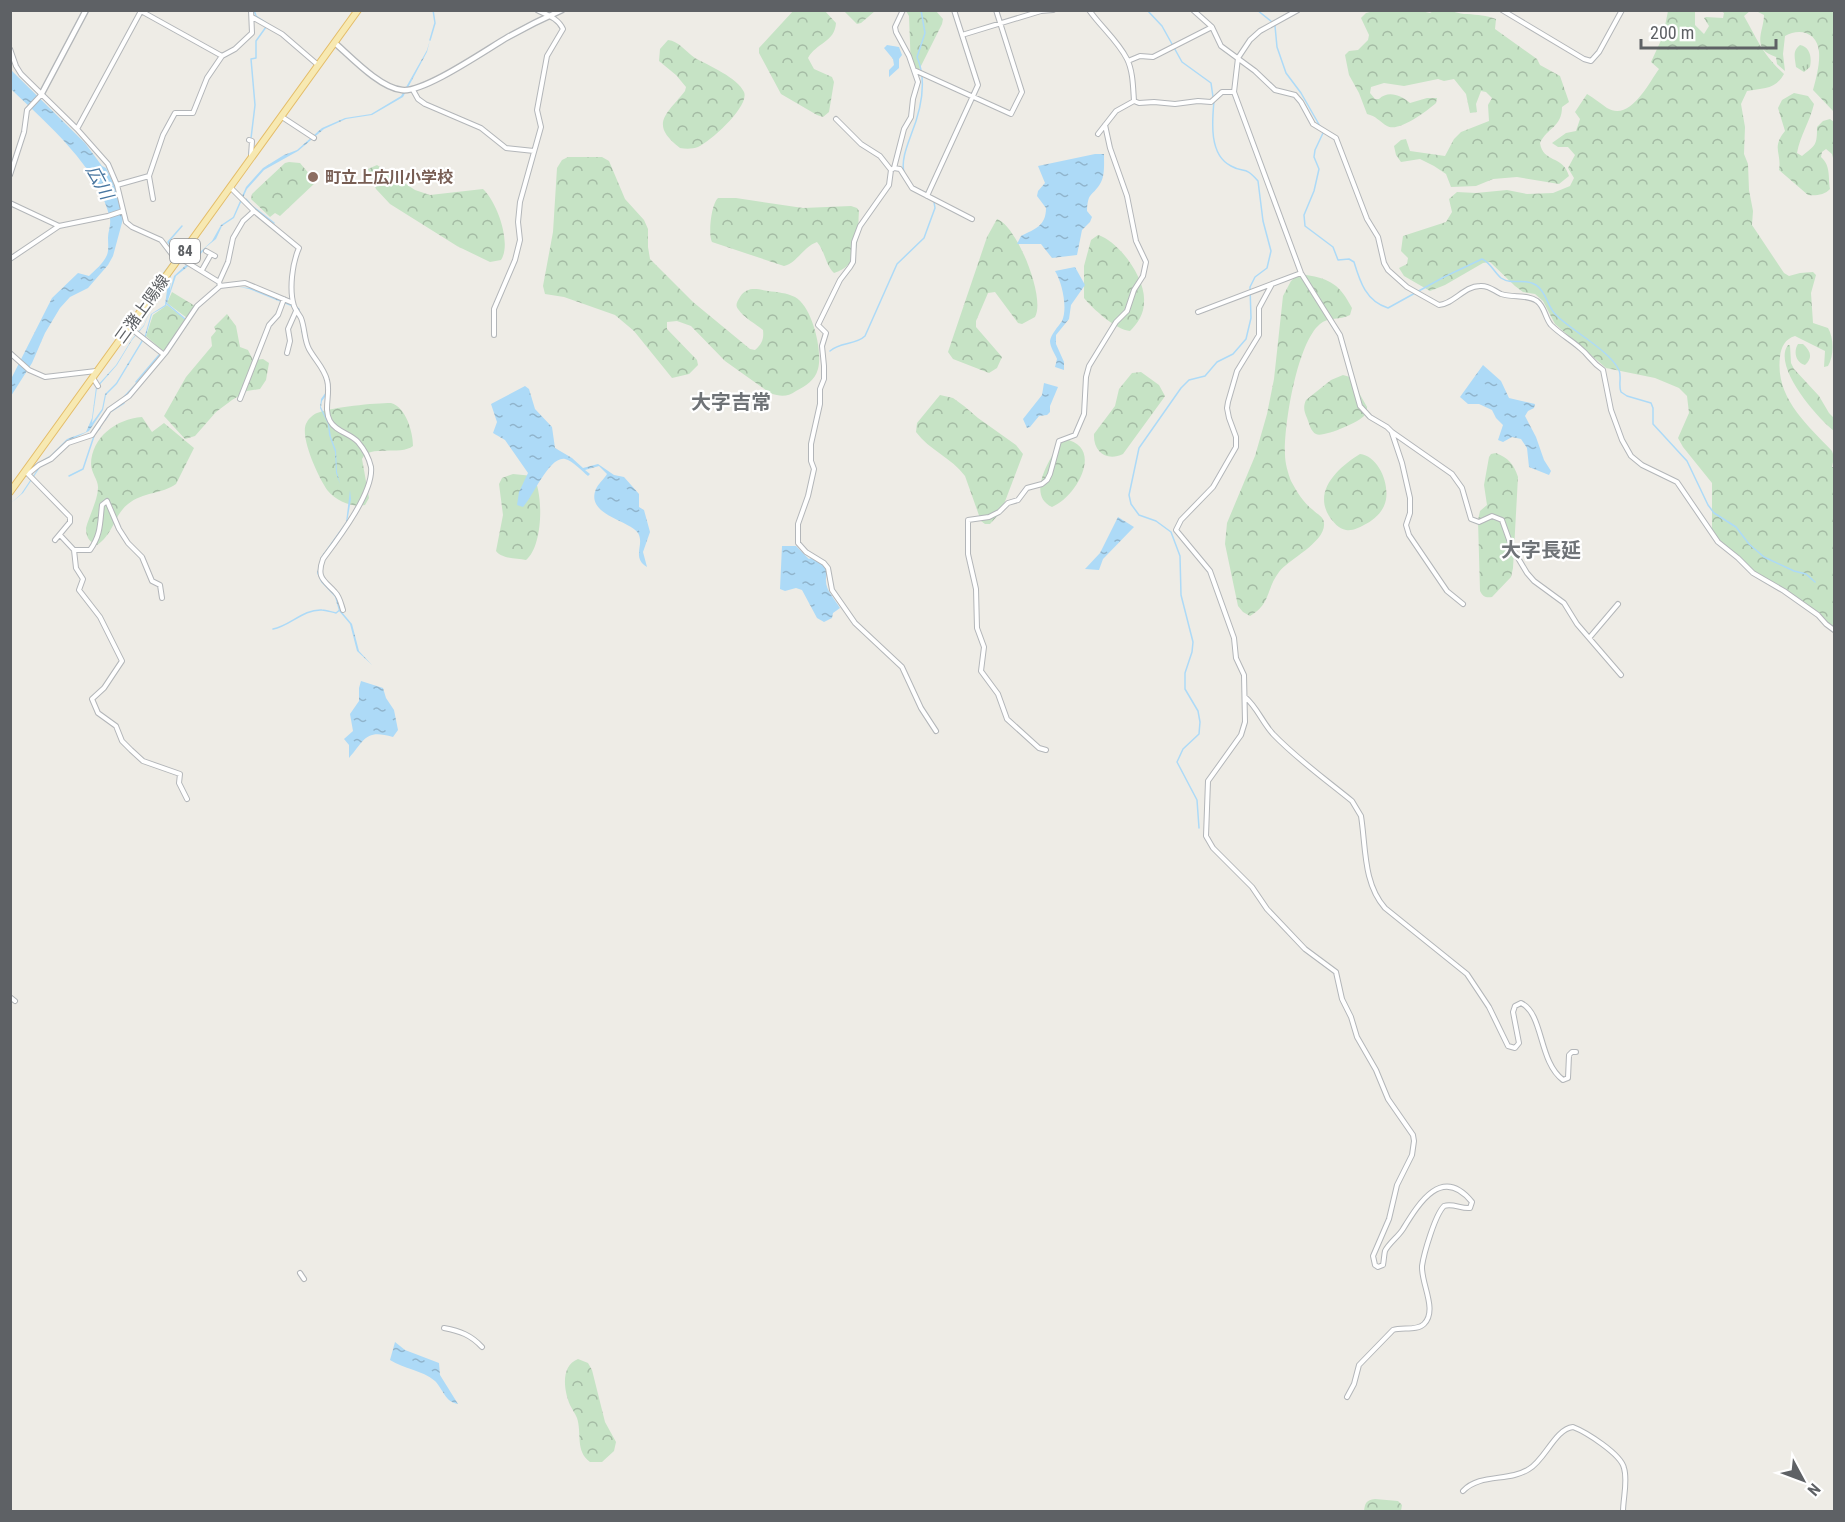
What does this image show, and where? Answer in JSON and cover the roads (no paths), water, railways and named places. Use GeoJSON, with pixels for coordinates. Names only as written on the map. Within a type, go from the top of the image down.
{"type":"FeatureCollection","features":[{"type":"Feature","properties":{"kind":"main road","name":"三潴上陽線"},"geometry":{"type":"LineString","coordinates":[[10,492],[29,474],[92,378],[358,10]]}},
{"type":"Feature","properties":{"kind":"street"},"geometry":{"type":"LineString","coordinates":[[10,175],[24,132],[27,110],[40,96],[86,10]]}},
{"type":"Feature","properties":{"kind":"street"},"geometry":{"type":"LineString","coordinates":[[153,199],[149,176],[163,135],[175,113],[193,113],[207,78],[222,56],[235,50],[252,33],[251,10]]}},
{"type":"Feature","properties":{"kind":"street"},"geometry":{"type":"LineString","coordinates":[[494,335],[494,309],[515,260],[520,240],[518,222],[520,202],[541,127],[537,110],[547,56],[563,29],[561,24],[537,10]]}},
{"type":"Feature","properties":{"kind":"street"},"geometry":{"type":"LineString","coordinates":[[334,43],[388,86],[413,90],[444,75],[511,35],[562,10]]}},
{"type":"Feature","properties":{"kind":"street"},"geometry":{"type":"LineString","coordinates":[[903,10],[895,27],[918,82],[911,117],[904,129],[888,185],[860,226],[854,242],[850,267],[840,280],[818,325],[826,333],[822,346],[824,379],[820,389],[820,404],[811,444],[811,461],[814,468],[808,496],[798,524],[798,543],[828,568],[832,590],[855,623],[902,667],[921,708],[936,731]]}},
{"type":"Feature","properties":{"kind":"street"},"geometry":{"type":"LineString","coordinates":[[927,196],[978,85],[954,10]]}},
{"type":"Feature","properties":{"kind":"street"},"geometry":{"type":"LineString","coordinates":[[914,70],[1011,114],[1022,92],[996,10]]}},
{"type":"Feature","properties":{"kind":"street"},"geometry":{"type":"LineString","coordinates":[[962,35],[1041,11],[1053,10]]}},
{"type":"Feature","properties":{"kind":"street"},"geometry":{"type":"LineString","coordinates":[[1089,10],[1116,42],[1128,61],[1134,101]]}},
{"type":"Feature","properties":{"kind":"street"},"geometry":{"type":"LineString","coordinates":[[1193,10],[1212,27],[1221,46],[1275,90],[1295,95],[1313,124],[1336,138],[1367,219],[1378,237],[1384,263],[1397,279],[1439,305],[1480,285],[1487,286],[1501,294],[1537,301],[1551,324],[1603,370],[1611,410],[1622,440],[1631,456],[1642,465],[1677,482],[1718,542],[1753,573],[1784,591],[1818,615],[1834,630]]}},
{"type":"Feature","properties":{"kind":"street"},"geometry":{"type":"LineString","coordinates":[[1298,10],[1250,40],[1238,58],[1234,92],[1301,273],[1340,335],[1360,406],[1370,417],[1452,474],[1462,488],[1471,519],[1479,522],[1492,516],[1502,520],[1512,548],[1527,573],[1534,581],[1564,603],[1577,624],[1621,675]]}},
{"type":"Feature","properties":{"kind":"street"},"geometry":{"type":"LineString","coordinates":[[1502,10],[1591,61],[1599,52],[1622,10]]}},
{"type":"Feature","properties":{"kind":"street"},"geometry":{"type":"LineString","coordinates":[[77,129],[140,11],[222,56]]}},
{"type":"Feature","properties":{"kind":"street"},"geometry":{"type":"LineString","coordinates":[[252,17],[282,34],[319,65]]}},
{"type":"Feature","properties":{"kind":"street"},"geometry":{"type":"LineString","coordinates":[[1128,61],[1140,56],[1153,57],[1212,27]]}},
{"type":"Feature","properties":{"kind":"street"},"geometry":{"type":"LineString","coordinates":[[10,49],[21,74],[40,96],[77,129],[108,164],[117,185],[126,222],[161,240],[180,259],[202,270],[220,284],[245,283],[295,307],[300,316],[308,348],[327,378],[329,387],[327,414],[330,423],[336,429],[346,432],[358,441],[370,466],[370,478],[357,510],[323,559],[320,567],[320,574],[325,584],[338,595],[343,610]]}},
{"type":"Feature","properties":{"kind":"street"},"geometry":{"type":"LineString","coordinates":[[413,90],[424,104],[481,128],[498,144],[506,148],[534,151]]}},
{"type":"Feature","properties":{"kind":"street"},"geometry":{"type":"LineString","coordinates":[[1134,101],[1139,104],[1211,102],[1222,92],[1234,92]]}},
{"type":"Feature","properties":{"kind":"street"},"geometry":{"type":"LineString","coordinates":[[1098,134],[1116,111],[1134,101]]}},
{"type":"Feature","properties":{"kind":"street"},"geometry":{"type":"LineString","coordinates":[[282,117],[314,138]]}},
{"type":"Feature","properties":{"kind":"street"},"geometry":{"type":"LineString","coordinates":[[836,118],[861,144],[880,156],[892,169],[900,169],[912,188],[972,219]]}},
{"type":"Feature","properties":{"kind":"street"},"geometry":{"type":"LineString","coordinates":[[1046,750],[1039,748],[1007,719],[998,694],[981,671],[984,647],[977,628],[976,589],[968,554],[968,520],[989,517],[999,512],[1008,503],[1018,500],[1027,488],[1042,484],[1047,480],[1059,441],[1075,435],[1080,424],[1089,366],[1116,322],[1127,311],[1134,290],[1143,276],[1146,262],[1136,241],[1127,196],[1110,148],[1105,126]]}},
{"type":"Feature","properties":{"kind":"street"},"geometry":{"type":"LineString","coordinates":[[250,141],[251,160]]}},
{"type":"Feature","properties":{"kind":"street"},"geometry":{"type":"LineString","coordinates":[[117,185],[149,176]]}},
{"type":"Feature","properties":{"kind":"street"},"geometry":{"type":"LineString","coordinates":[[231,188],[254,211],[299,248],[293,263],[295,307],[288,329],[290,344],[287,353]]}},
{"type":"Feature","properties":{"kind":"street"},"geometry":{"type":"LineString","coordinates":[[10,203],[59,226]]}},
{"type":"Feature","properties":{"kind":"street"},"geometry":{"type":"LineString","coordinates":[[54,540],[70,522],[70,517],[29,474],[51,459],[68,442],[92,435],[109,410],[129,396],[163,354],[197,306],[220,284],[233,238],[243,221],[254,211]]}},
{"type":"Feature","properties":{"kind":"street"},"geometry":{"type":"LineString","coordinates":[[10,259],[59,226],[122,212]]}},
{"type":"Feature","properties":{"kind":"street"},"geometry":{"type":"LineString","coordinates":[[202,270],[211,254]]}},
{"type":"Feature","properties":{"kind":"street"},"geometry":{"type":"LineString","coordinates":[[1198,312],[1301,273]]}},
{"type":"Feature","properties":{"kind":"street"},"geometry":{"type":"LineString","coordinates":[[1272,284],[1259,308],[1258,335],[1237,370],[1234,389],[1228,402],[1227,408],[1236,437],[1236,447],[1213,487],[1185,515],[1176,530],[1206,565],[1216,584],[1233,638],[1236,658],[1244,675],[1244,728],[1208,781],[1206,836],[1214,848],[1252,887],[1267,909],[1305,949],[1336,972],[1342,999],[1357,1037],[1376,1070],[1388,1099],[1413,1135],[1412,1155],[1397,1185],[1389,1219],[1373,1256],[1375,1265],[1378,1267],[1383,1265],[1385,1252],[1422,1201],[1435,1190],[1446,1187],[1455,1189],[1472,1202],[1470,1208],[1455,1205],[1444,1206],[1437,1216],[1422,1267],[1430,1310],[1426,1322],[1422,1327],[1393,1330],[1359,1365],[1354,1384],[1347,1397]]}},
{"type":"Feature","properties":{"kind":"street"},"geometry":{"type":"LineString","coordinates":[[240,399],[269,325],[278,315],[283,302]]}},
{"type":"Feature","properties":{"kind":"street"},"geometry":{"type":"LineString","coordinates":[[129,327],[163,354]]}},
{"type":"Feature","properties":{"kind":"street"},"geometry":{"type":"LineString","coordinates":[[10,353],[29,370],[45,377],[97,371]]}},
{"type":"Feature","properties":{"kind":"street"},"geometry":{"type":"LineString","coordinates":[[92,378],[98,386]]}},
{"type":"Feature","properties":{"kind":"street"},"geometry":{"type":"LineString","coordinates":[[1392,432],[1410,498],[1410,513],[1406,528],[1447,591],[1463,604]]}},
{"type":"Feature","properties":{"kind":"street"},"geometry":{"type":"LineString","coordinates":[[74,550],[90,550],[96,542],[99,535],[102,505],[107,501],[123,536],[142,557],[152,581],[160,585],[162,598]]}},
{"type":"Feature","properties":{"kind":"street"},"geometry":{"type":"LineString","coordinates":[[60,535],[74,550],[76,568],[83,579],[79,590],[100,617],[122,661],[104,688],[92,699],[98,713],[116,726],[125,745],[143,761],[180,774],[179,783],[187,800]]}},
{"type":"Feature","properties":{"kind":"street"},"geometry":{"type":"LineString","coordinates":[[1590,637],[1618,604]]}},
{"type":"Feature","properties":{"kind":"street"},"geometry":{"type":"LineString","coordinates":[[1244,696],[1264,724],[1287,748],[1352,801],[1358,809],[1363,827],[1370,885],[1377,899],[1467,974],[1489,1007],[1508,1046],[1515,1048],[1519,1043],[1513,1012],[1515,1006],[1521,1003],[1531,1012],[1551,1069],[1563,1080],[1568,1078],[1569,1055],[1576,1052]]}},
{"type":"Feature","properties":{"kind":"street"},"geometry":{"type":"LineString","coordinates":[[10,997],[15,1001]]}},
{"type":"Feature","properties":{"kind":"street"},"geometry":{"type":"LineString","coordinates":[[300,1273],[304,1279]]}},
{"type":"Feature","properties":{"kind":"street"},"geometry":{"type":"LineString","coordinates":[[444,1328],[463,1332],[482,1347]]}},
{"type":"Feature","properties":{"kind":"street"},"geometry":{"type":"LineString","coordinates":[[1463,1491],[1475,1482],[1512,1476],[1532,1468],[1558,1436],[1573,1427],[1590,1435],[1622,1464],[1625,1472],[1623,1512]]}},
{"type":"Feature","properties":{"kind":"water"},"geometry":{"type":"Polygon","coordinates":[[[430,40],[427,52],[403,97],[372,115],[346,119],[324,129],[298,151],[264,170],[247,189],[234,218],[222,226],[216,239],[197,259],[176,276],[166,306],[152,314],[146,336],[117,384],[106,395],[103,410],[89,431],[68,441],[45,460],[23,493],[11,503],[21,494],[43,461],[31,470],[11,495],[31,467],[51,455],[67,439],[86,432],[92,418],[96,387],[116,365],[132,339],[144,325],[156,296],[144,326],[132,340],[117,365],[97,388],[92,423],[102,409],[105,394],[116,383],[145,335],[151,314],[165,305],[169,276],[229,195],[171,275],[170,291],[174,276],[212,241],[221,225],[233,217],[246,187],[263,168],[297,150],[322,128],[345,118],[371,114],[401,96],[427,50],[430,40]]]}},
{"type":"Feature","properties":{"kind":"water"},"geometry":{"type":"Polygon","coordinates":[[[887,45],[899,47],[902,55],[899,59],[899,68],[889,77],[889,70],[894,65],[893,59],[884,48],[887,45]]]}},
{"type":"Feature","properties":{"kind":"water","name":"広川"},"geometry":{"type":"Polygon","coordinates":[[[10,69],[85,143],[106,168],[115,186],[123,219],[113,256],[108,265],[88,288],[70,297],[60,308],[45,333],[32,363],[11,396],[11,379],[52,298],[78,273],[89,276],[107,255],[110,219],[104,200],[83,164],[55,132],[11,89],[10,69]]]}},
{"type":"Feature","properties":{"kind":"water"},"geometry":{"type":"Polygon","coordinates":[[[1104,154],[1102,181],[1088,200],[1087,211],[1092,217],[1082,230],[1077,255],[1052,258],[1041,244],[1017,244],[1021,236],[1042,223],[1046,214],[1046,208],[1037,196],[1045,183],[1038,166],[1104,154]]]}},
{"type":"Feature","properties":{"kind":"water"},"geometry":{"type":"Polygon","coordinates":[[[1075,267],[1085,285],[1071,305],[1069,319],[1056,335],[1056,344],[1064,362],[1064,370],[1055,367],[1057,359],[1050,341],[1064,316],[1062,288],[1055,271],[1075,267]]]}},
{"type":"Feature","properties":{"kind":"water"},"geometry":{"type":"Polygon","coordinates":[[[239,287],[251,288],[299,308],[305,342],[321,368],[327,383],[327,394],[321,407],[329,424],[336,450],[340,484],[336,473],[335,452],[329,435],[328,424],[320,408],[321,399],[326,392],[325,381],[304,342],[298,309],[239,287]]]}},
{"type":"Feature","properties":{"kind":"water"},"geometry":{"type":"Polygon","coordinates":[[[1483,365],[1501,381],[1509,398],[1535,404],[1525,416],[1551,471],[1549,475],[1529,467],[1527,448],[1521,439],[1512,437],[1503,442],[1498,440],[1503,425],[1492,410],[1479,404],[1468,404],[1460,397],[1483,365]]]}},
{"type":"Feature","properties":{"kind":"water"},"geometry":{"type":"Polygon","coordinates":[[[1044,383],[1058,387],[1050,406],[1050,412],[1039,416],[1027,428],[1023,419],[1042,395],[1044,383]]]}},
{"type":"Feature","properties":{"kind":"water"},"geometry":{"type":"Polygon","coordinates":[[[525,386],[529,389],[535,409],[552,427],[555,448],[583,468],[598,464],[614,475],[624,477],[639,494],[639,507],[644,510],[650,532],[643,552],[647,567],[640,559],[638,533],[602,511],[597,505],[594,498],[596,489],[607,474],[599,466],[585,470],[590,474],[588,476],[571,462],[565,459],[559,460],[547,470],[523,507],[517,505],[519,492],[528,473],[505,440],[493,433],[497,422],[491,404],[525,386]]]}},
{"type":"Feature","properties":{"kind":"water"},"geometry":{"type":"Polygon","coordinates":[[[350,490],[351,499],[347,523],[321,561],[318,570],[321,579],[336,595],[342,612],[352,624],[359,651],[372,665],[357,651],[350,624],[339,611],[335,597],[321,582],[317,573],[321,557],[346,522],[350,490]]]}},
{"type":"Feature","properties":{"kind":"water"},"geometry":{"type":"Polygon","coordinates":[[[1118,517],[1134,527],[1103,559],[1099,570],[1085,569],[1100,553],[1118,517]]]}},
{"type":"Feature","properties":{"kind":"water"},"geometry":{"type":"Polygon","coordinates":[[[782,546],[796,546],[809,559],[815,558],[825,567],[828,572],[827,586],[840,608],[833,613],[832,618],[824,622],[817,618],[802,590],[780,589],[782,546]]]}},
{"type":"Feature","properties":{"kind":"water"},"geometry":{"type":"Polygon","coordinates":[[[361,681],[383,688],[394,710],[398,730],[393,737],[371,735],[349,758],[349,745],[344,739],[353,731],[350,714],[359,701],[361,681]]]}},
{"type":"Feature","properties":{"kind":"water"},"geometry":{"type":"Polygon","coordinates":[[[395,1342],[405,1350],[439,1363],[440,1375],[458,1404],[450,1401],[430,1377],[390,1360],[395,1342]]]}},
{"type":"Feature","properties":{"kind":"waterway"},"geometry":{"type":"LineString","coordinates":[[254,10],[256,16],[265,22]]}},
{"type":"Feature","properties":{"kind":"waterway"},"geometry":{"type":"LineString","coordinates":[[430,40],[435,23],[433,10]]}},
{"type":"Feature","properties":{"kind":"waterway"},"geometry":{"type":"LineString","coordinates":[[904,172],[905,154],[922,96],[922,76],[917,57],[925,33],[921,10]]}},
{"type":"Feature","properties":{"kind":"waterway"},"geometry":{"type":"LineString","coordinates":[[1147,10],[1162,26],[1182,62],[1211,83],[1213,97]]}},
{"type":"Feature","properties":{"kind":"waterway"},"geometry":{"type":"LineString","coordinates":[[1257,10],[1272,22]]}},
{"type":"Feature","properties":{"kind":"waterway"},"geometry":{"type":"LineString","coordinates":[[1275,26],[1277,47],[1286,73],[1301,93],[1321,128]]}},
{"type":"Feature","properties":{"kind":"waterway"},"geometry":{"type":"LineString","coordinates":[[249,155],[255,105],[251,59],[256,58],[256,41],[266,27]]}},
{"type":"Feature","properties":{"kind":"waterway"},"geometry":{"type":"LineString","coordinates":[[1199,828],[1197,800],[1177,762],[1183,749],[1199,734],[1200,722],[1198,711],[1185,689],[1185,673],[1193,642],[1181,595],[1180,556],[1171,532],[1156,521],[1139,515],[1131,504],[1129,495],[1139,448],[1181,388],[1189,380],[1205,376],[1217,362],[1233,354],[1246,339],[1251,318],[1250,287],[1255,277],[1267,268],[1271,251],[1263,221],[1258,181],[1247,171],[1224,161],[1215,146],[1214,101]]}},
{"type":"Feature","properties":{"kind":"waterway"},"geometry":{"type":"LineString","coordinates":[[1323,133],[1315,150],[1314,157],[1319,169],[1314,191],[1304,215],[1305,226],[1333,247],[1338,260],[1349,259],[1354,262],[1365,290],[1374,301],[1388,308],[1482,259],[1505,280],[1536,285],[1556,315],[1599,348],[1614,363],[1620,373],[1621,392],[1651,403],[1653,424],[1687,461],[1714,513],[1736,527],[1749,544],[1764,557],[1806,574],[1815,582]]}},
{"type":"Feature","properties":{"kind":"waterway"},"geometry":{"type":"LineString","coordinates":[[246,199],[274,223]]}},
{"type":"Feature","properties":{"kind":"waterway"},"geometry":{"type":"LineString","coordinates":[[830,351],[865,336],[897,264],[924,238],[935,208],[934,202]]}},
{"type":"Feature","properties":{"kind":"waterway"},"geometry":{"type":"LineString","coordinates":[[160,278],[176,253],[168,242],[182,226]]}},
{"type":"Feature","properties":{"kind":"waterway"},"geometry":{"type":"LineString","coordinates":[[166,303],[185,319]]}},
{"type":"Feature","properties":{"kind":"waterway"},"geometry":{"type":"LineString","coordinates":[[136,382],[159,355]]}},
{"type":"Feature","properties":{"kind":"waterway"},"geometry":{"type":"LineString","coordinates":[[123,398],[136,384]]}},
{"type":"Feature","properties":{"kind":"waterway"},"geometry":{"type":"LineString","coordinates":[[110,412],[124,403]]}},
{"type":"Feature","properties":{"kind":"waterway"},"geometry":{"type":"LineString","coordinates":[[105,420],[109,414]]}},
{"type":"Feature","properties":{"kind":"waterway"},"geometry":{"type":"LineString","coordinates":[[69,476],[83,469],[95,433],[100,428]]}},
{"type":"Feature","properties":{"kind":"waterway"},"geometry":{"type":"LineString","coordinates":[[273,629],[315,610],[336,613],[341,609]]}},
{"type":"Feature","properties":{"kind":"place","name":"町立上広川小学校"},"geometry":{"type":"Point","coordinates":[313,177]}},
{"type":"Feature","properties":{"kind":"district","name":"大字吉常"},"geometry":{"type":"Point","coordinates":[731,402]}},
{"type":"Feature","properties":{"kind":"district","name":"大字長延"},"geometry":{"type":"Point","coordinates":[1541,550]}}]}
